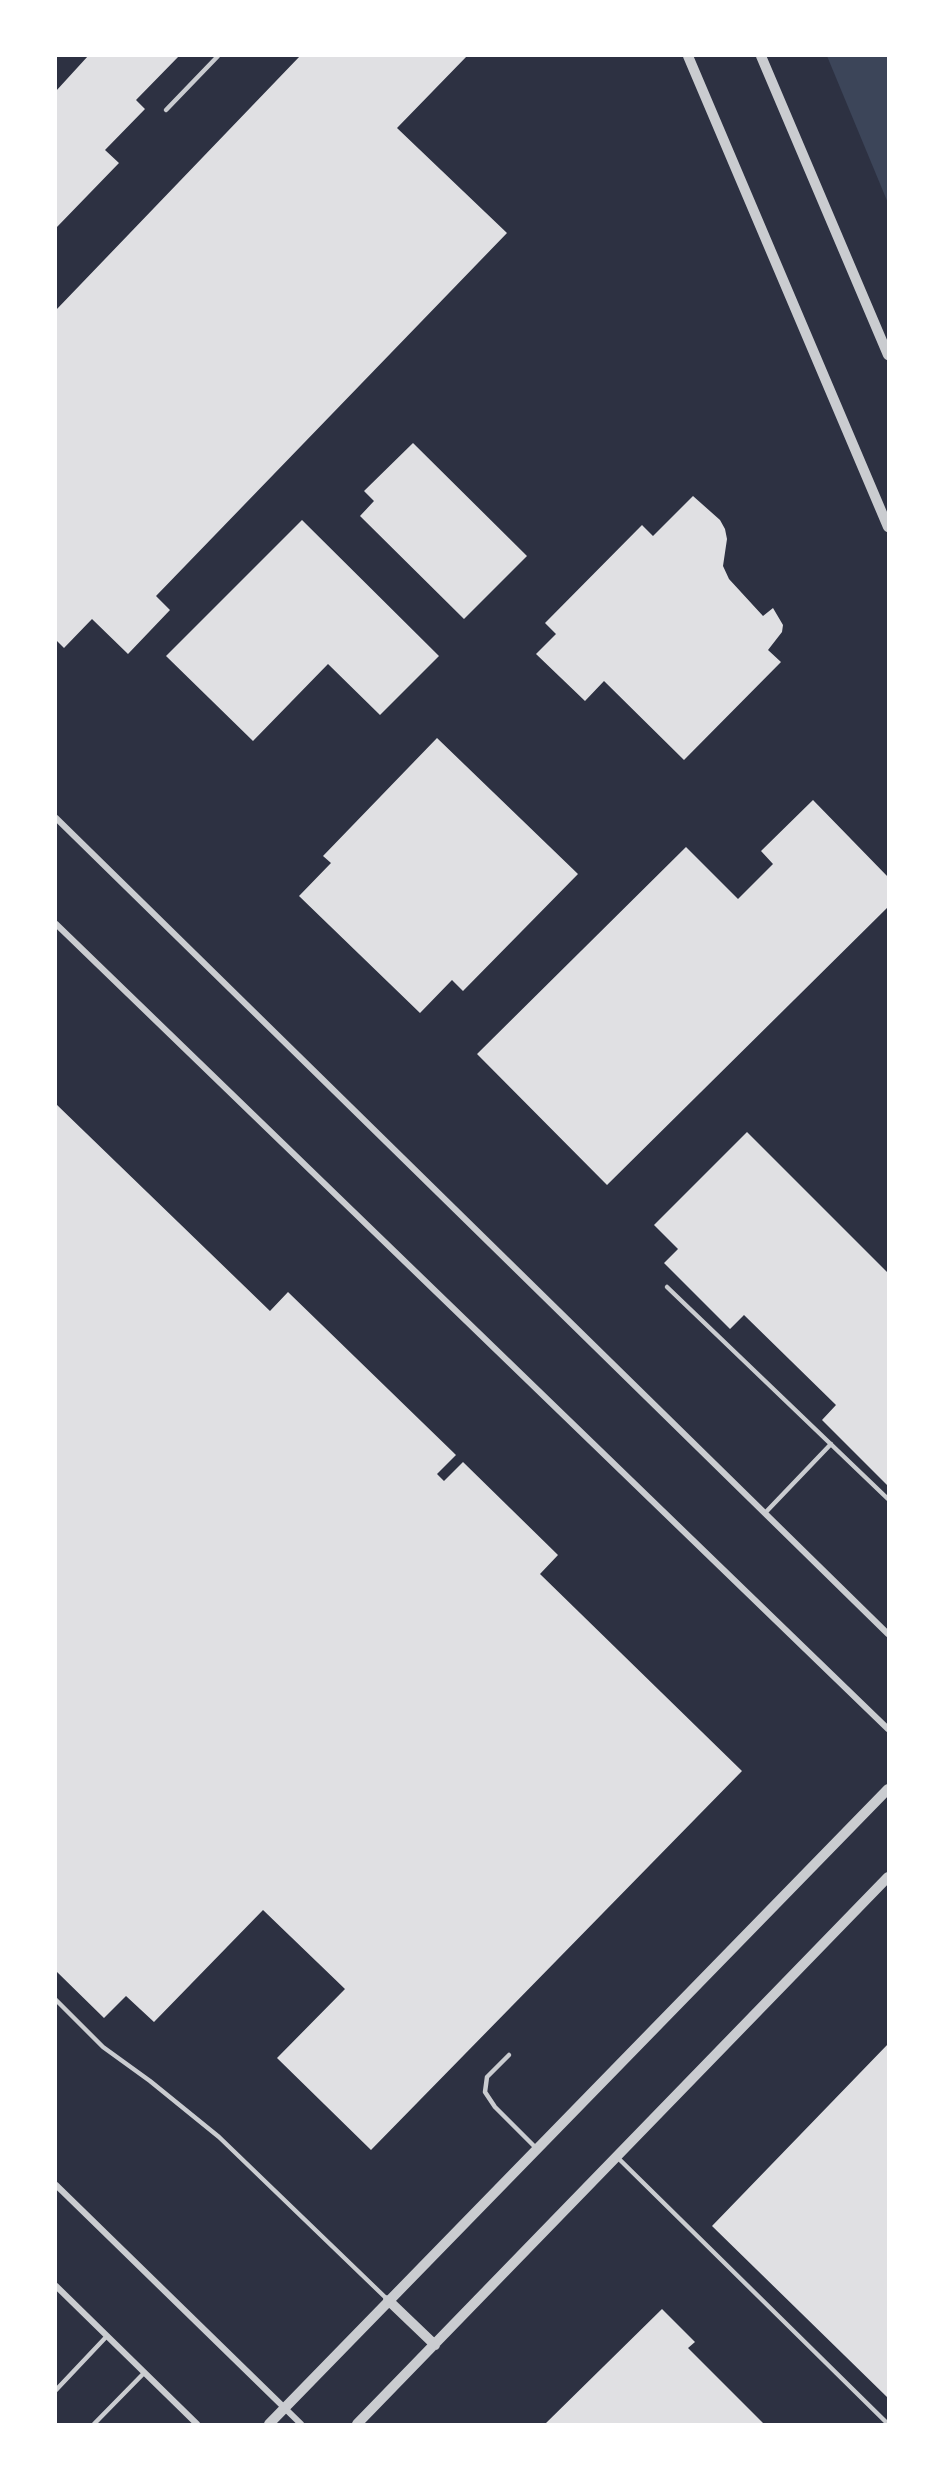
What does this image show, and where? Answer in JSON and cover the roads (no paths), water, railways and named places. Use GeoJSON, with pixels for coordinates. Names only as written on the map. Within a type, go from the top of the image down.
{"type":"FeatureCollection","features":[{"type":"Feature","properties":{"kind":"street"},"geometry":{"type":"LineString","coordinates":[[688,56],[888,526]]}},
{"type":"Feature","properties":{"kind":"street"},"geometry":{"type":"LineString","coordinates":[[761,56],[888,355]]}},
{"type":"Feature","properties":{"kind":"street"},"geometry":{"type":"LineString","coordinates":[[56,818],[888,1634]]}},
{"type":"Feature","properties":{"kind":"street"},"geometry":{"type":"LineString","coordinates":[[56,924],[888,1729]]}},
{"type":"Feature","properties":{"kind":"street"},"geometry":{"type":"LineString","coordinates":[[269,2424],[888,1789]]}},
{"type":"Feature","properties":{"kind":"street"},"geometry":{"type":"LineString","coordinates":[[357,2424],[888,1877]]}},
{"type":"Feature","properties":{"kind":"street"},"geometry":{"type":"LineString","coordinates":[[56,2185],[301,2424]]}},
{"type":"Feature","properties":{"kind":"street"},"geometry":{"type":"LineString","coordinates":[[56,2286],[197,2424]]}},
{"type":"Feature","properties":{"kind":"street"},"geometry":{"type":"LineString","coordinates":[[388,2300],[435,2344]]}},
{"type":"Feature","properties":{"kind":"lane"},"geometry":{"type":"LineString","coordinates":[[166,110],[218,56]]}},
{"type":"Feature","properties":{"kind":"lane"},"geometry":{"type":"LineString","coordinates":[[667,1287],[888,1499]]}},
{"type":"Feature","properties":{"kind":"lane"},"geometry":{"type":"LineString","coordinates":[[765,1513],[831,1444]]}},
{"type":"Feature","properties":{"kind":"lane"},"geometry":{"type":"LineString","coordinates":[[56,2000],[103,2047],[176,2101],[219,2137],[388,2300]]}},
{"type":"Feature","properties":{"kind":"lane"},"geometry":{"type":"LineString","coordinates":[[509,2055],[487,2077],[485,2092],[495,2107],[536,2148]]}},
{"type":"Feature","properties":{"kind":"lane"},"geometry":{"type":"LineString","coordinates":[[617,2157],[888,2424]]}},
{"type":"Feature","properties":{"kind":"lane"},"geometry":{"type":"LineString","coordinates":[[56,2390],[107,2336]]}},
{"type":"Feature","properties":{"kind":"lane"},"geometry":{"type":"LineString","coordinates":[[94,2424],[144,2373]]}}]}
